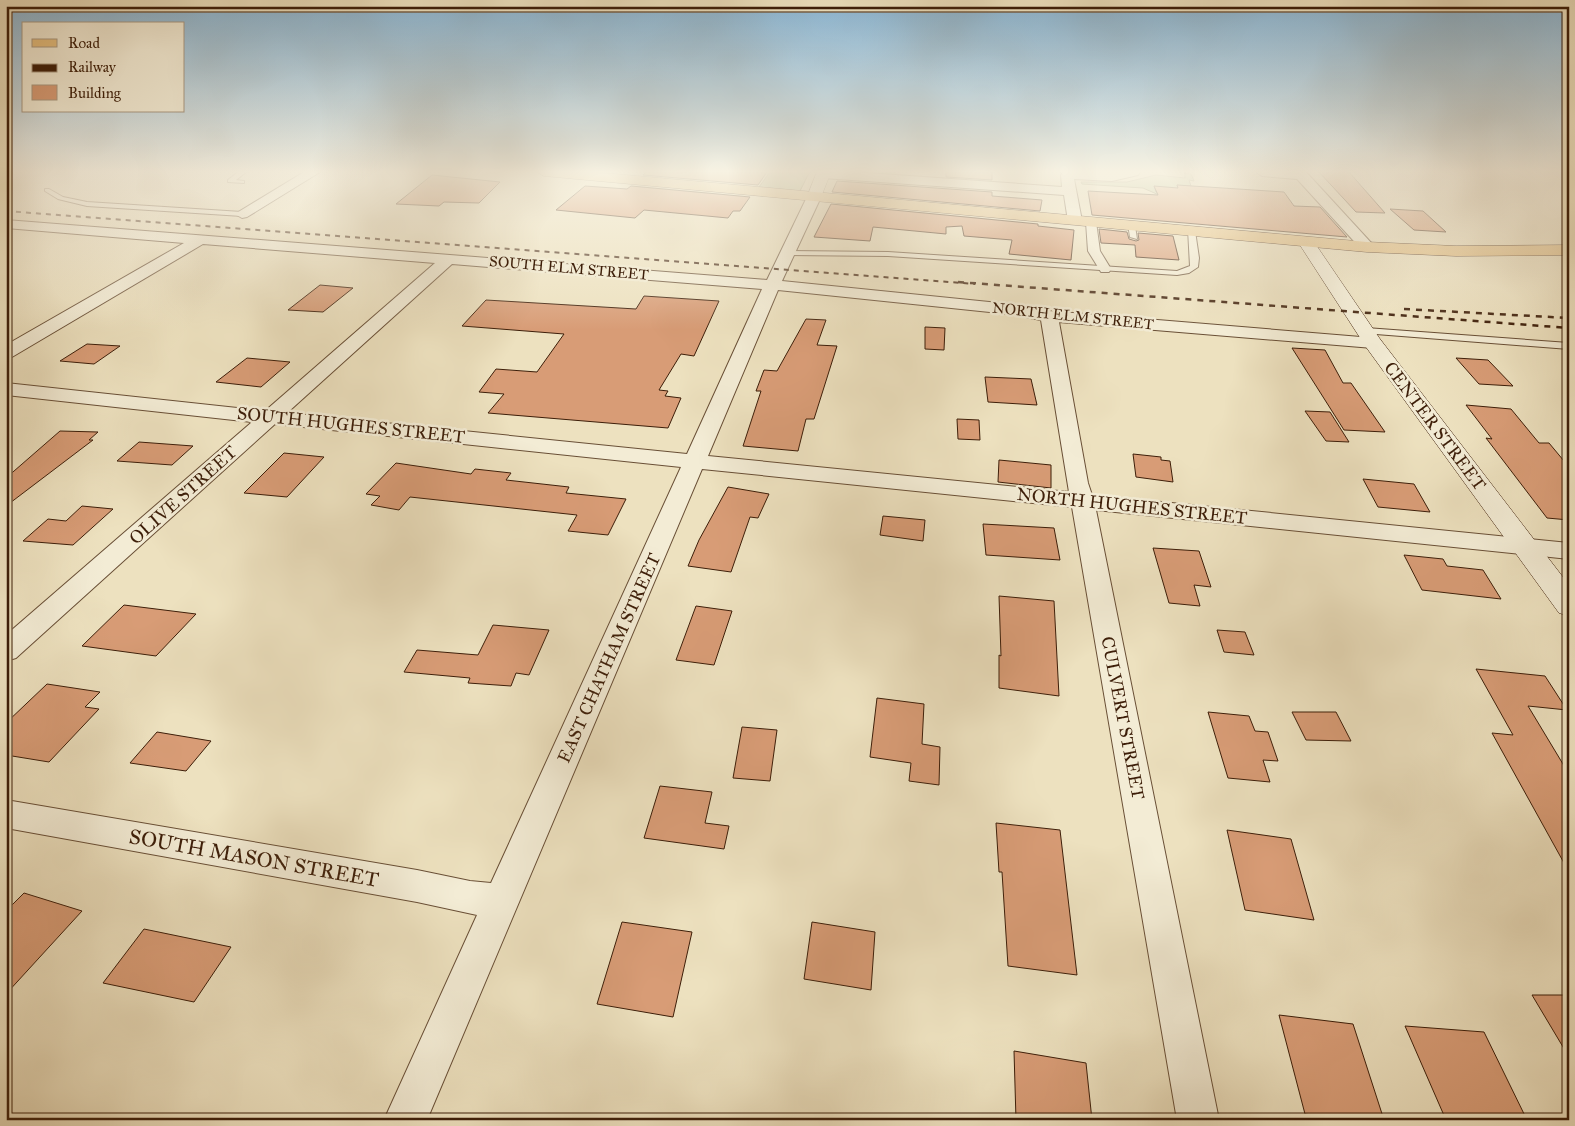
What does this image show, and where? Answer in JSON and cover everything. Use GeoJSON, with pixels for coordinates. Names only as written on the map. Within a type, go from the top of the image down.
{"type":"FeatureCollection","features":[{"type":"Feature","properties":{"kind":"main road"},"geometry":{"type":"LineString","coordinates":[[1101,225],[1132,232],[1191,231],[1367,247],[1456,251],[1569,250]]}},
{"type":"Feature","properties":{"kind":"main road","name":"CENTER STREET"},"geometry":{"type":"LineString","coordinates":[[1306,242],[1369,337],[1569,606]]}},
{"type":"Feature","properties":{"kind":"street","name":"SOUTH ELM STREET"},"geometry":{"type":"LineString","coordinates":[[13,225],[773,285]]}},
{"type":"Feature","properties":{"kind":"street","name":"EAST CHATHAM STREET"},"geometry":{"type":"LineString","coordinates":[[405,1120],[801,225]]}},
{"type":"Feature","properties":{"kind":"street"},"geometry":{"type":"LineString","coordinates":[[1091,225],[1094,251],[1105,270]]}},
{"type":"Feature","properties":{"kind":"street"},"geometry":{"type":"LineString","coordinates":[[1346,225],[1367,247]]}},
{"type":"Feature","properties":{"kind":"street"},"geometry":{"type":"LineString","coordinates":[[6,353],[199,240]]}},
{"type":"Feature","properties":{"kind":"street","name":"OLIVE STREET"},"geometry":{"type":"LineString","coordinates":[[6,651],[449,259]]}},
{"type":"Feature","properties":{"kind":"street","name":"NORTH ELM STREET"},"geometry":{"type":"LineString","coordinates":[[773,285],[999,308],[1049,316],[1369,337]]}},
{"type":"Feature","properties":{"kind":"street","name":"CULVERT STREET"},"geometry":{"type":"LineString","coordinates":[[1049,316],[1077,483],[1083,502],[1198,1120]]}},
{"type":"Feature","properties":{"kind":"street","name":"SOUTH HUGHES STREET"},"geometry":{"type":"LineString","coordinates":[[6,389],[696,460]]}},
{"type":"Feature","properties":{"kind":"street","name":"NORTH HUGHES STREET"},"geometry":{"type":"LineString","coordinates":[[696,460],[1083,502],[1569,551]]}},
{"type":"Feature","properties":{"kind":"street","name":"SOUTH MASON STREET"},"geometry":{"type":"LineString","coordinates":[[6,814],[417,886],[470,898],[501,901]]}},
{"type":"Feature","properties":{"kind":"lane"},"geometry":{"type":"LineString","coordinates":[[788,253],[888,254],[1105,270],[1177,273],[1192,269],[1195,258],[1191,231]]}},
{"type":"Feature","properties":{"kind":"lane","name":"NORTH ELM STREET"},"geometry":{"type":"LineString","coordinates":[[1369,337],[1569,346]]}},
{"type":"Feature","properties":{"kind":"building"},"geometry":{"type":"Polygon","coordinates":[[[820,225],[1038,225],[1074,230],[1071,260],[1009,254],[1012,240],[964,236],[962,226],[946,227],[946,234],[873,227],[870,241],[814,237],[820,225]]]}},
{"type":"Feature","properties":{"kind":"building"},"geometry":{"type":"Polygon","coordinates":[[[1203,225],[1336,225],[1347,237],[1203,225]]]}},
{"type":"Feature","properties":{"kind":"building"},"geometry":{"type":"Polygon","coordinates":[[[1408,225],[1438,225],[1446,232],[1414,230],[1408,225]]]}},
{"type":"Feature","properties":{"kind":"building"},"geometry":{"type":"Polygon","coordinates":[[[1099,229],[1127,232],[1129,239],[1136,241],[1139,240],[1138,233],[1173,236],[1179,260],[1136,257],[1135,245],[1101,243],[1099,229]]]}},
{"type":"Feature","properties":{"kind":"building"},"geometry":{"type":"Polygon","coordinates":[[[320,285],[353,288],[323,312],[288,310],[320,285]]]}},
{"type":"Feature","properties":{"kind":"building"},"geometry":{"type":"Polygon","coordinates":[[[644,296],[719,301],[694,356],[681,354],[659,390],[668,391],[665,396],[681,398],[668,428],[488,413],[504,394],[479,392],[496,369],[537,372],[564,334],[462,326],[486,300],[636,309],[644,296]]]}},
{"type":"Feature","properties":{"kind":"building"},"geometry":{"type":"Polygon","coordinates":[[[806,319],[826,320],[817,345],[837,346],[814,419],[806,419],[798,451],[743,446],[761,391],[756,391],[764,370],[777,371],[806,319]]]}},
{"type":"Feature","properties":{"kind":"building"},"geometry":{"type":"Polygon","coordinates":[[[925,327],[945,328],[944,350],[925,349],[925,327]]]}},
{"type":"Feature","properties":{"kind":"building"},"geometry":{"type":"Polygon","coordinates":[[[87,344],[120,346],[94,364],[60,361],[87,344]]]}},
{"type":"Feature","properties":{"kind":"building"},"geometry":{"type":"Polygon","coordinates":[[[1292,348],[1325,350],[1343,383],[1351,383],[1385,432],[1344,430],[1292,348]]]}},
{"type":"Feature","properties":{"kind":"building"},"geometry":{"type":"Polygon","coordinates":[[[247,358],[290,362],[261,387],[216,382],[247,358]]]}},
{"type":"Feature","properties":{"kind":"building"},"geometry":{"type":"Polygon","coordinates":[[[1456,358],[1488,360],[1513,386],[1479,384],[1456,358]]]}},
{"type":"Feature","properties":{"kind":"building"},"geometry":{"type":"Polygon","coordinates":[[[985,377],[1031,379],[1037,405],[988,402],[985,377]]]}},
{"type":"Feature","properties":{"kind":"building"},"geometry":{"type":"Polygon","coordinates":[[[1466,405],[1511,409],[1539,443],[1549,443],[1569,467],[1569,520],[1547,518],[1486,438],[1492,439],[1466,405]]]}},
{"type":"Feature","properties":{"kind":"building"},"geometry":{"type":"Polygon","coordinates":[[[1305,411],[1330,412],[1349,442],[1326,441],[1305,411]]]}},
{"type":"Feature","properties":{"kind":"building"},"geometry":{"type":"Polygon","coordinates":[[[957,419],[979,420],[980,440],[958,439],[957,419]]]}},
{"type":"Feature","properties":{"kind":"building"},"geometry":{"type":"Polygon","coordinates":[[[60,431],[98,432],[89,440],[93,440],[6,506],[6,478],[60,431]]]}},
{"type":"Feature","properties":{"kind":"building"},"geometry":{"type":"Polygon","coordinates":[[[139,442],[193,446],[172,465],[117,461],[139,442]]]}},
{"type":"Feature","properties":{"kind":"building"},"geometry":{"type":"Polygon","coordinates":[[[284,453],[324,457],[287,497],[244,493],[284,453]]]}},
{"type":"Feature","properties":{"kind":"building"},"geometry":{"type":"Polygon","coordinates":[[[1133,454],[1161,457],[1161,460],[1170,461],[1173,482],[1136,477],[1133,454]]]}},
{"type":"Feature","properties":{"kind":"building"},"geometry":{"type":"Polygon","coordinates":[[[999,460],[1051,465],[1051,488],[998,482],[999,460]]]}},
{"type":"Feature","properties":{"kind":"building"},"geometry":{"type":"Polygon","coordinates":[[[396,463],[471,474],[475,469],[511,473],[506,480],[569,487],[566,493],[626,499],[608,535],[568,531],[577,515],[410,497],[399,510],[371,505],[380,496],[366,494],[396,463]]]}},
{"type":"Feature","properties":{"kind":"building"},"geometry":{"type":"Polygon","coordinates":[[[1363,479],[1414,484],[1430,512],[1378,507],[1363,479]]]}},
{"type":"Feature","properties":{"kind":"building"},"geometry":{"type":"Polygon","coordinates":[[[728,487],[769,494],[758,518],[750,517],[731,572],[688,566],[699,540],[728,487]]]}},
{"type":"Feature","properties":{"kind":"building"},"geometry":{"type":"Polygon","coordinates":[[[82,506],[113,509],[73,545],[23,541],[48,519],[66,521],[82,506]]]}},
{"type":"Feature","properties":{"kind":"building"},"geometry":{"type":"Polygon","coordinates":[[[883,516],[925,520],[923,541],[880,535],[883,516]]]}},
{"type":"Feature","properties":{"kind":"building"},"geometry":{"type":"Polygon","coordinates":[[[983,524],[1054,528],[1060,560],[986,555],[983,524]]]}},
{"type":"Feature","properties":{"kind":"building"},"geometry":{"type":"Polygon","coordinates":[[[1153,548],[1199,551],[1211,587],[1194,585],[1200,606],[1169,603],[1153,548]]]}},
{"type":"Feature","properties":{"kind":"building"},"geometry":{"type":"Polygon","coordinates":[[[1404,555],[1443,559],[1447,566],[1483,570],[1501,599],[1422,590],[1404,555]]]}},
{"type":"Feature","properties":{"kind":"building"},"geometry":{"type":"Polygon","coordinates":[[[999,596],[1054,601],[1059,696],[999,688],[999,655],[1001,656],[999,596]]]}},
{"type":"Feature","properties":{"kind":"building"},"geometry":{"type":"Polygon","coordinates":[[[124,605],[196,614],[156,656],[82,646],[124,605]]]}},
{"type":"Feature","properties":{"kind":"building"},"geometry":{"type":"Polygon","coordinates":[[[696,606],[732,611],[714,665],[676,660],[696,606]]]}},
{"type":"Feature","properties":{"kind":"building"},"geometry":{"type":"Polygon","coordinates":[[[493,625],[549,630],[529,675],[516,673],[511,686],[468,683],[470,678],[404,672],[417,650],[478,655],[493,625]]]}},
{"type":"Feature","properties":{"kind":"building"},"geometry":{"type":"Polygon","coordinates":[[[1217,630],[1245,632],[1254,655],[1224,652],[1217,630]]]}},
{"type":"Feature","properties":{"kind":"building"},"geometry":{"type":"Polygon","coordinates":[[[1476,669],[1545,676],[1567,710],[1528,706],[1569,774],[1569,872],[1492,733],[1513,735],[1476,669]]]}},
{"type":"Feature","properties":{"kind":"building"},"geometry":{"type":"Polygon","coordinates":[[[47,684],[100,692],[85,707],[99,709],[49,762],[6,755],[6,723],[47,684]]]}},
{"type":"Feature","properties":{"kind":"building"},"geometry":{"type":"Polygon","coordinates":[[[877,698],[924,704],[922,744],[940,747],[939,785],[909,781],[911,763],[870,757],[877,698]]]}},
{"type":"Feature","properties":{"kind":"building"},"geometry":{"type":"Polygon","coordinates":[[[1208,712],[1249,716],[1255,731],[1268,732],[1278,761],[1263,760],[1270,782],[1228,778],[1208,712]]]}},
{"type":"Feature","properties":{"kind":"building"},"geometry":{"type":"Polygon","coordinates":[[[1292,712],[1336,712],[1351,741],[1306,740],[1292,712]]]}},
{"type":"Feature","properties":{"kind":"building"},"geometry":{"type":"Polygon","coordinates":[[[742,727],[777,730],[770,781],[733,778],[742,727]]]}},
{"type":"Feature","properties":{"kind":"building"},"geometry":{"type":"Polygon","coordinates":[[[157,732],[211,741],[186,771],[130,763],[157,732]]]}},
{"type":"Feature","properties":{"kind":"building"},"geometry":{"type":"Polygon","coordinates":[[[660,786],[712,792],[705,823],[729,826],[724,849],[644,838],[660,786]]]}},
{"type":"Feature","properties":{"kind":"building"},"geometry":{"type":"Polygon","coordinates":[[[996,823],[1060,830],[1077,975],[1008,966],[1002,872],[999,872],[996,823]]]}},
{"type":"Feature","properties":{"kind":"building"},"geometry":{"type":"Polygon","coordinates":[[[1227,830],[1291,839],[1314,920],[1245,910],[1227,830]]]}},
{"type":"Feature","properties":{"kind":"building"},"geometry":{"type":"Polygon","coordinates":[[[24,893],[82,911],[6,994],[6,911],[24,893]]]}},
{"type":"Feature","properties":{"kind":"building"},"geometry":{"type":"Polygon","coordinates":[[[622,922],[692,932],[673,1017],[597,1004],[622,922]]]}},
{"type":"Feature","properties":{"kind":"building"},"geometry":{"type":"Polygon","coordinates":[[[812,922],[875,932],[871,990],[804,979],[812,922]]]}},
{"type":"Feature","properties":{"kind":"building"},"geometry":{"type":"Polygon","coordinates":[[[144,929],[231,947],[194,1002],[103,983],[144,929]]]}},
{"type":"Feature","properties":{"kind":"building"},"geometry":{"type":"Polygon","coordinates":[[[1532,995],[1569,995],[1569,1057],[1532,995]]]}},
{"type":"Feature","properties":{"kind":"building"},"geometry":{"type":"Polygon","coordinates":[[[1279,1015],[1353,1024],[1384,1120],[1349,1120],[1305,1114],[1279,1015]]]}},
{"type":"Feature","properties":{"kind":"building"},"geometry":{"type":"Polygon","coordinates":[[[1405,1026],[1484,1032],[1527,1120],[1446,1120],[1405,1026]]]}},
{"type":"Feature","properties":{"kind":"building"},"geometry":{"type":"Polygon","coordinates":[[[1014,1051],[1086,1063],[1092,1120],[1016,1120],[1014,1051]]]}},
{"type":"Feature","properties":{"kind":"railway"},"geometry":{"type":"LineString","coordinates":[[186,225],[975,284]]}},
{"type":"Feature","properties":{"kind":"railway"},"geometry":{"type":"LineString","coordinates":[[958,282],[1569,328]]}},
{"type":"Feature","properties":{"kind":"railway"},"geometry":{"type":"LineString","coordinates":[[1404,309],[1569,318]]}}]}
